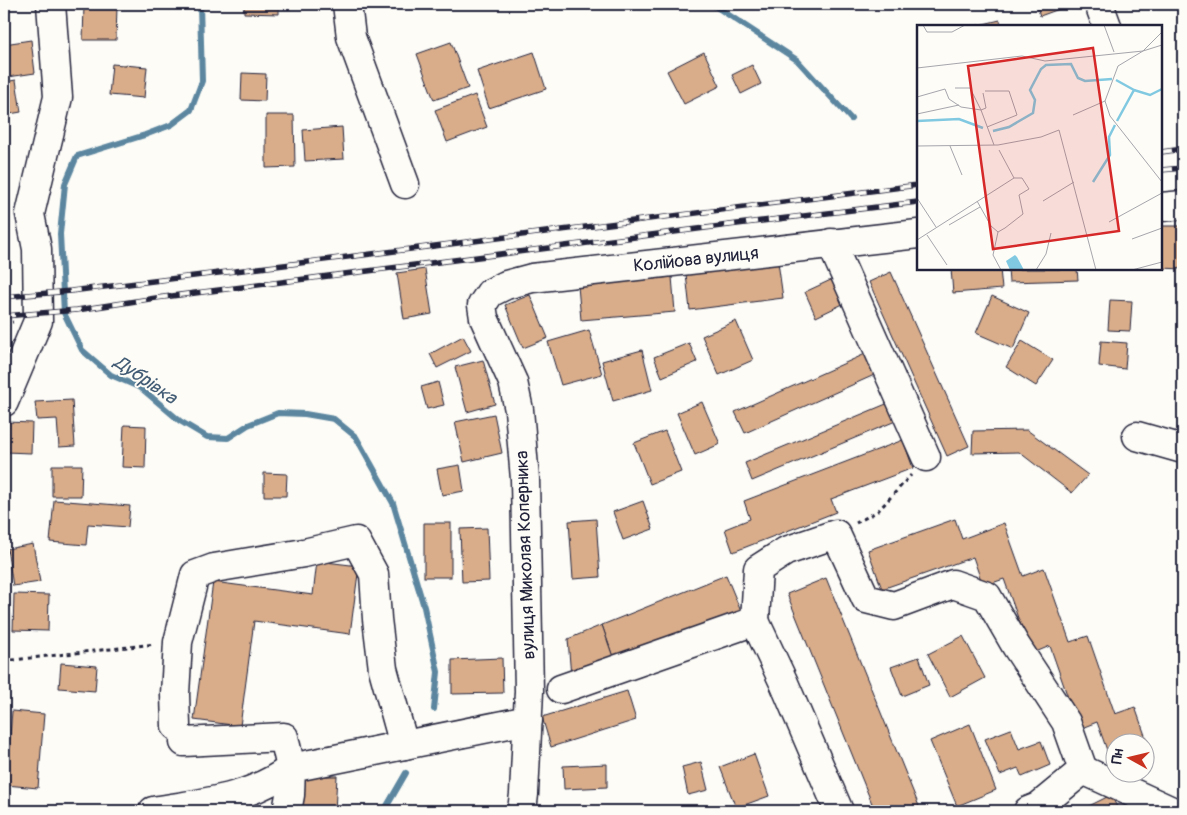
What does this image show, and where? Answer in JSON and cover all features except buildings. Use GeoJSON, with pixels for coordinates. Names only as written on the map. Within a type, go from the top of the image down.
{"type":"FeatureCollection","features":[{"type":"Feature","properties":{"kind":"street"},"geometry":{"type":"LineString","coordinates":[[4,402],[38,321],[37,249],[30,214],[58,97],[51,4]]}},
{"type":"Feature","properties":{"kind":"street"},"geometry":{"type":"LineString","coordinates":[[347,4],[351,37],[405,184]]}},
{"type":"Feature","properties":{"kind":"street"},"geometry":{"type":"LineString","coordinates":[[1099,4],[1107,25]]}},
{"type":"Feature","properties":{"kind":"street"},"geometry":{"type":"LineString","coordinates":[[1162,208],[1183,205]]}},
{"type":"Feature","properties":{"kind":"street","name":"Колійова вулиця"},"geometry":{"type":"LineString","coordinates":[[482,305],[490,293],[506,285],[532,278],[917,234]]}},
{"type":"Feature","properties":{"kind":"street"},"geometry":{"type":"LineString","coordinates":[[831,243],[926,457]]}},
{"type":"Feature","properties":{"kind":"street","name":"вулиця Миколая Коперника"},"geometry":{"type":"LineString","coordinates":[[482,305],[484,318],[513,382],[519,410],[525,479],[529,691],[522,811]]}},
{"type":"Feature","properties":{"kind":"street"},"geometry":{"type":"LineString","coordinates":[[1137,436],[1183,449]]}},
{"type":"Feature","properties":{"kind":"street"},"geometry":{"type":"LineString","coordinates":[[839,811],[756,621],[758,569],[786,551],[836,534],[866,600],[894,606],[953,584],[987,596],[1016,646],[1066,722],[1083,770],[1172,811]]}},
{"type":"Feature","properties":{"kind":"street"},"geometry":{"type":"LineString","coordinates":[[286,811],[290,794],[291,768],[284,737],[180,734],[174,694],[178,642],[195,575],[214,568],[304,553],[356,541],[374,574],[377,619],[384,669],[404,745]]}},
{"type":"Feature","properties":{"kind":"street"},"geometry":{"type":"LineString","coordinates":[[561,689],[756,621]]}},
{"type":"Feature","properties":{"kind":"street"},"geometry":{"type":"LineString","coordinates":[[154,811],[225,799],[259,788],[278,779],[291,768],[528,720]]}},
{"type":"Feature","properties":{"kind":"street"},"geometry":{"type":"LineString","coordinates":[[1028,811],[1038,807],[1083,770]]}},
{"type":"Feature","properties":{"kind":"path"},"geometry":{"type":"LineString","coordinates":[[836,534],[878,511],[926,457]]}},
{"type":"Feature","properties":{"kind":"path"},"geometry":{"type":"LineString","coordinates":[[4,661],[178,642]]}},
{"type":"Feature","properties":{"kind":"waterway","name":"Дубрівка"},"geometry":{"type":"LineString","coordinates":[[200,4],[202,81],[191,110],[171,125],[77,156],[65,184],[60,234],[64,313],[82,350],[111,375],[141,388],[180,421],[207,437],[228,438],[248,425],[278,413],[305,414],[334,419],[356,437],[393,503],[424,607],[438,672],[434,709]]}},
{"type":"Feature","properties":{"kind":"waterway"},"geometry":{"type":"LineString","coordinates":[[712,4],[797,60],[851,119]]}},
{"type":"Feature","properties":{"kind":"waterway","name":"Дубрівка"},"geometry":{"type":"LineString","coordinates":[[384,811],[406,773]]}},
{"type":"Feature","properties":{"kind":"railway"},"geometry":{"type":"LineString","coordinates":[[1162,152],[1183,149]]}},
{"type":"Feature","properties":{"kind":"railway"},"geometry":{"type":"LineString","coordinates":[[1162,170],[1183,168]]}},
{"type":"Feature","properties":{"kind":"railway"},"geometry":{"type":"LineString","coordinates":[[4,297],[71,291],[292,264],[917,185]]}},
{"type":"Feature","properties":{"kind":"railway"},"geometry":{"type":"LineString","coordinates":[[4,316],[77,310],[156,298],[917,202]]}}]}
